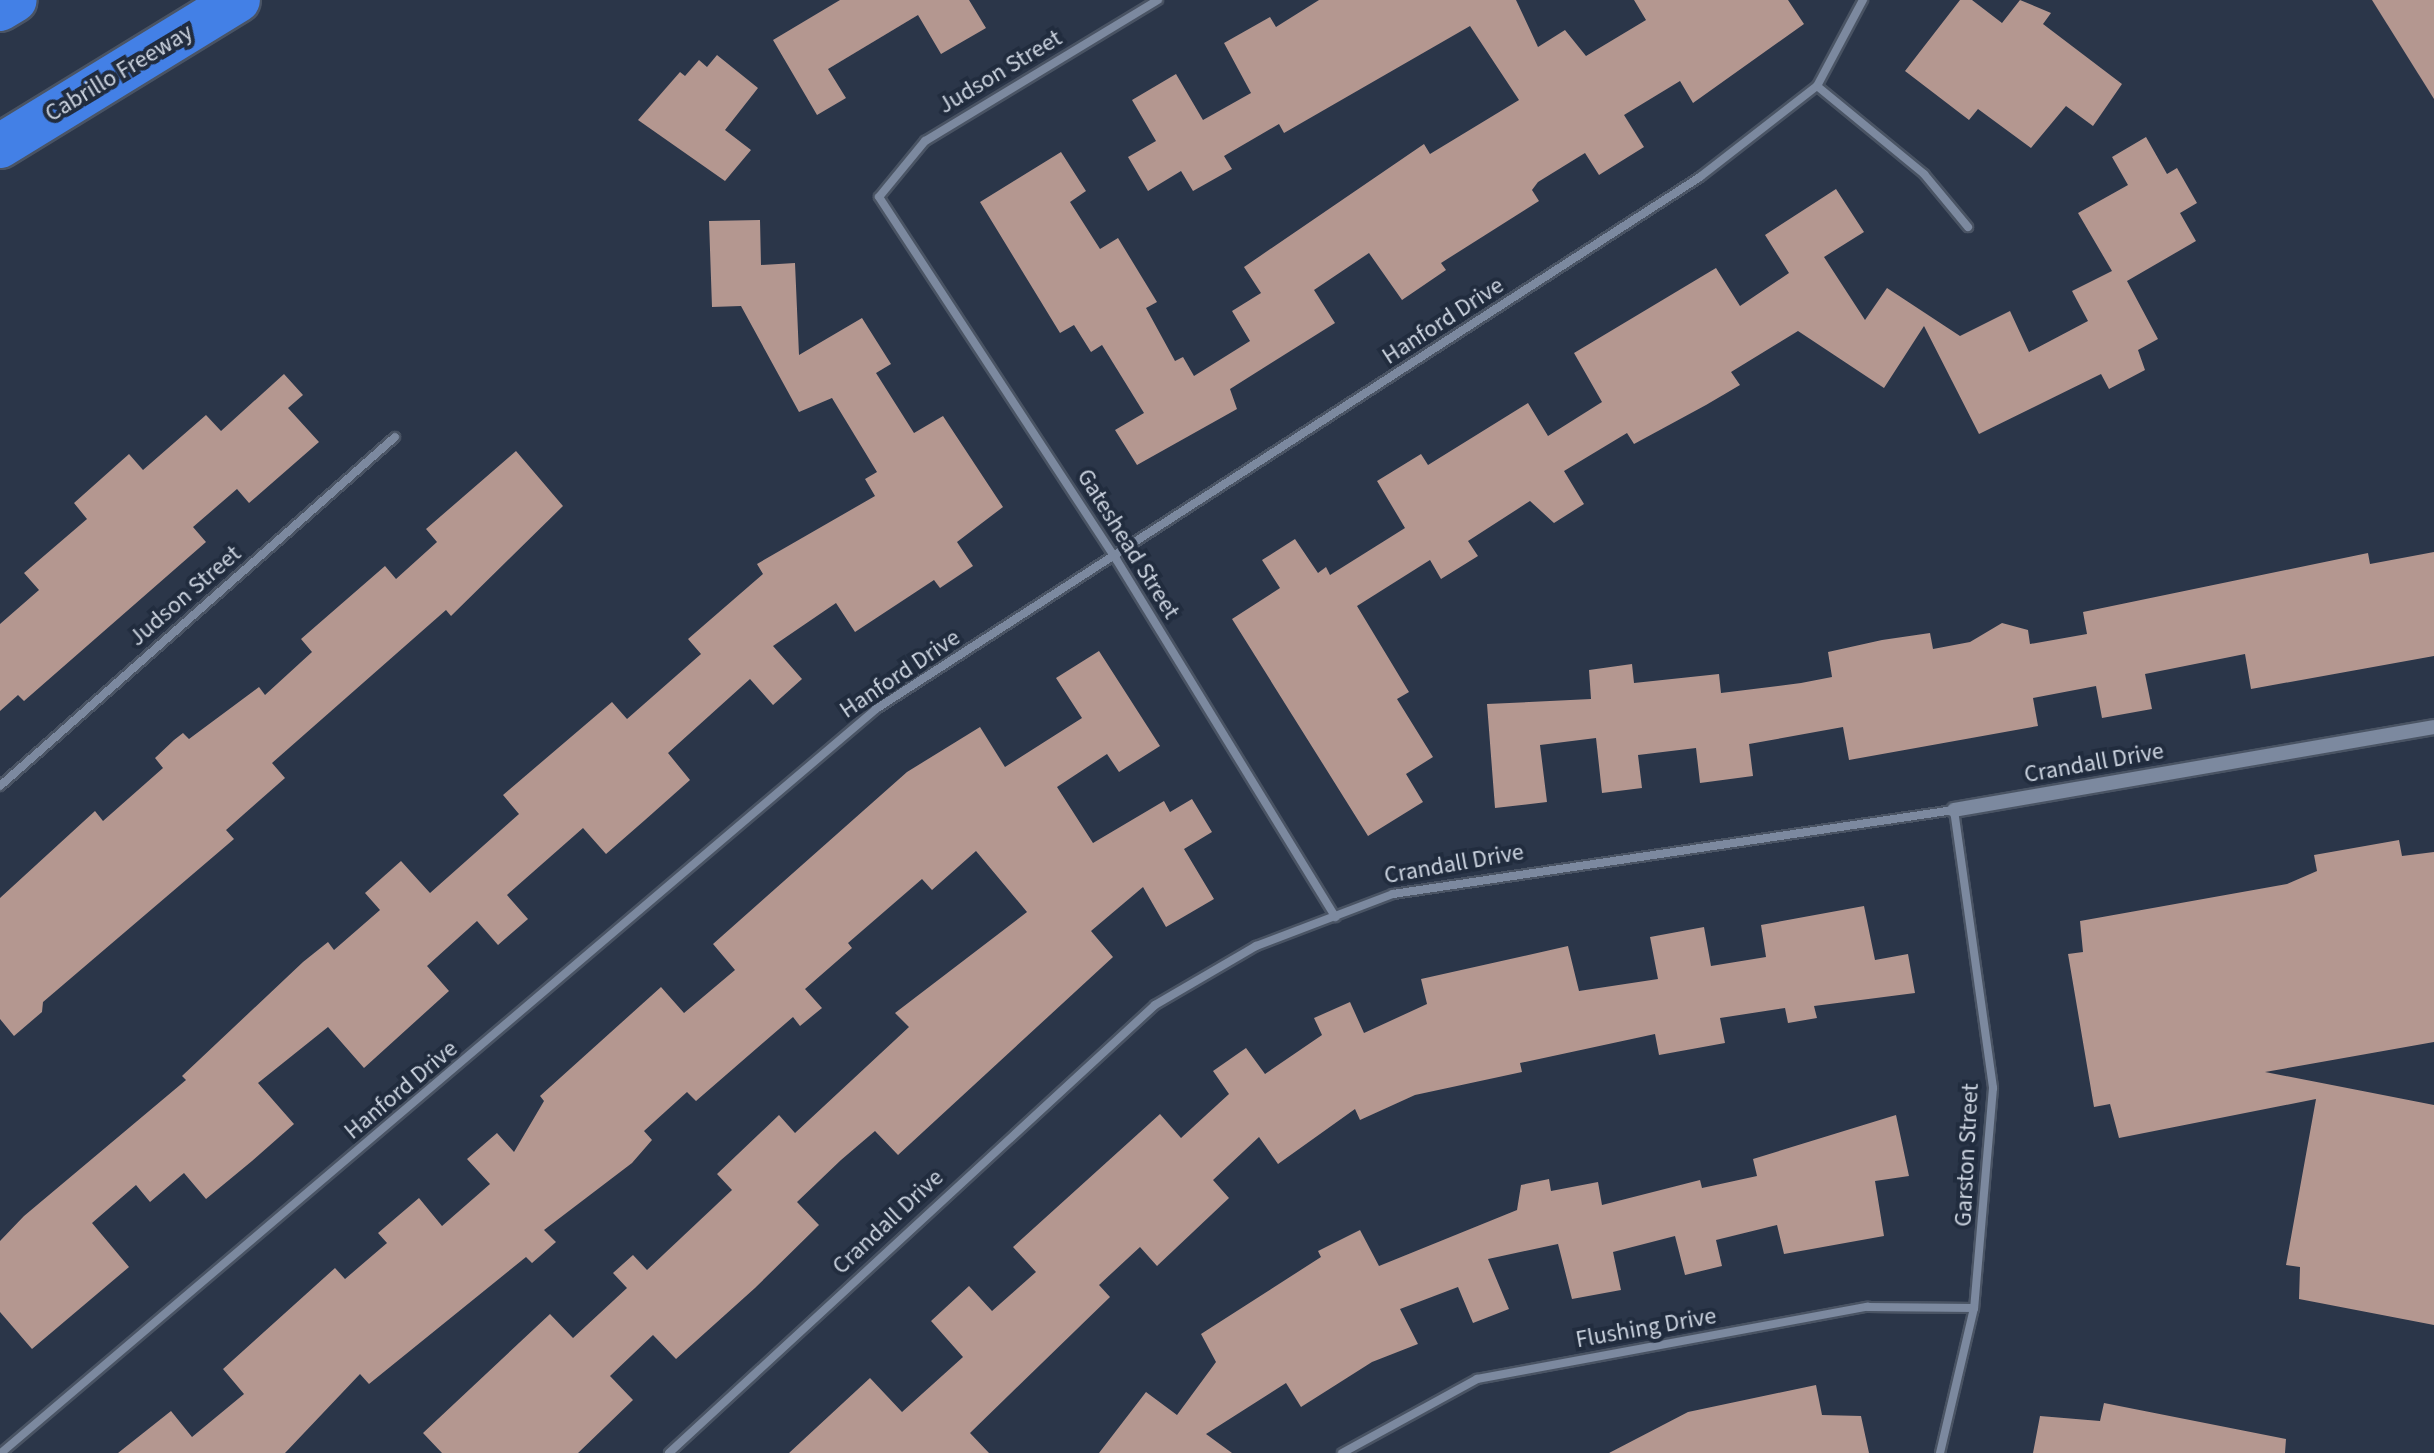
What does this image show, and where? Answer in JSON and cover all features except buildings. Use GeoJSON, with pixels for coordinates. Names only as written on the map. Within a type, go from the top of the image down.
{"type":"FeatureCollection","features":[{"type":"Feature","properties":{"kind":"highway"},"geometry":{"type":"LineString","coordinates":[[0,9],[15,0]]}},
{"type":"Feature","properties":{"kind":"highway","name":"Cabrillo Freeway"},"geometry":{"type":"LineString","coordinates":[[0,146],[238,0]]}},
{"type":"Feature","properties":{"kind":"street","name":"Judson Street"},"geometry":{"type":"LineString","coordinates":[[879,197],[925,141],[1158,0]]}},
{"type":"Feature","properties":{"kind":"street","name":"Hanford Drive"},"geometry":{"type":"LineString","coordinates":[[1,1453],[864,719],[1116,559],[1700,177],[1817,86],[1863,0]]}},
{"type":"Feature","properties":{"kind":"street"},"geometry":{"type":"LineString","coordinates":[[1817,86],[1924,174],[1968,227]]}},
{"type":"Feature","properties":{"kind":"street","name":"Gateshead Street"},"geometry":{"type":"LineString","coordinates":[[879,197],[1116,559],[1335,917]]}},
{"type":"Feature","properties":{"kind":"street","name":"Judson Street"},"geometry":{"type":"LineString","coordinates":[[0,786],[395,437]]}},
{"type":"Feature","properties":{"kind":"street","name":"Crandall Drive"},"geometry":{"type":"LineString","coordinates":[[669,1453],[1155,1005],[1256,946],[1393,894],[1954,810],[2434,727]]}},
{"type":"Feature","properties":{"kind":"street","name":"Garston Street"},"geometry":{"type":"LineString","coordinates":[[1940,1453],[1974,1308],[1993,1088],[1954,810]]}},
{"type":"Feature","properties":{"kind":"street","name":"Flushing Drive"},"geometry":{"type":"LineString","coordinates":[[1342,1453],[1477,1379],[1867,1307],[1974,1308]]}}]}
